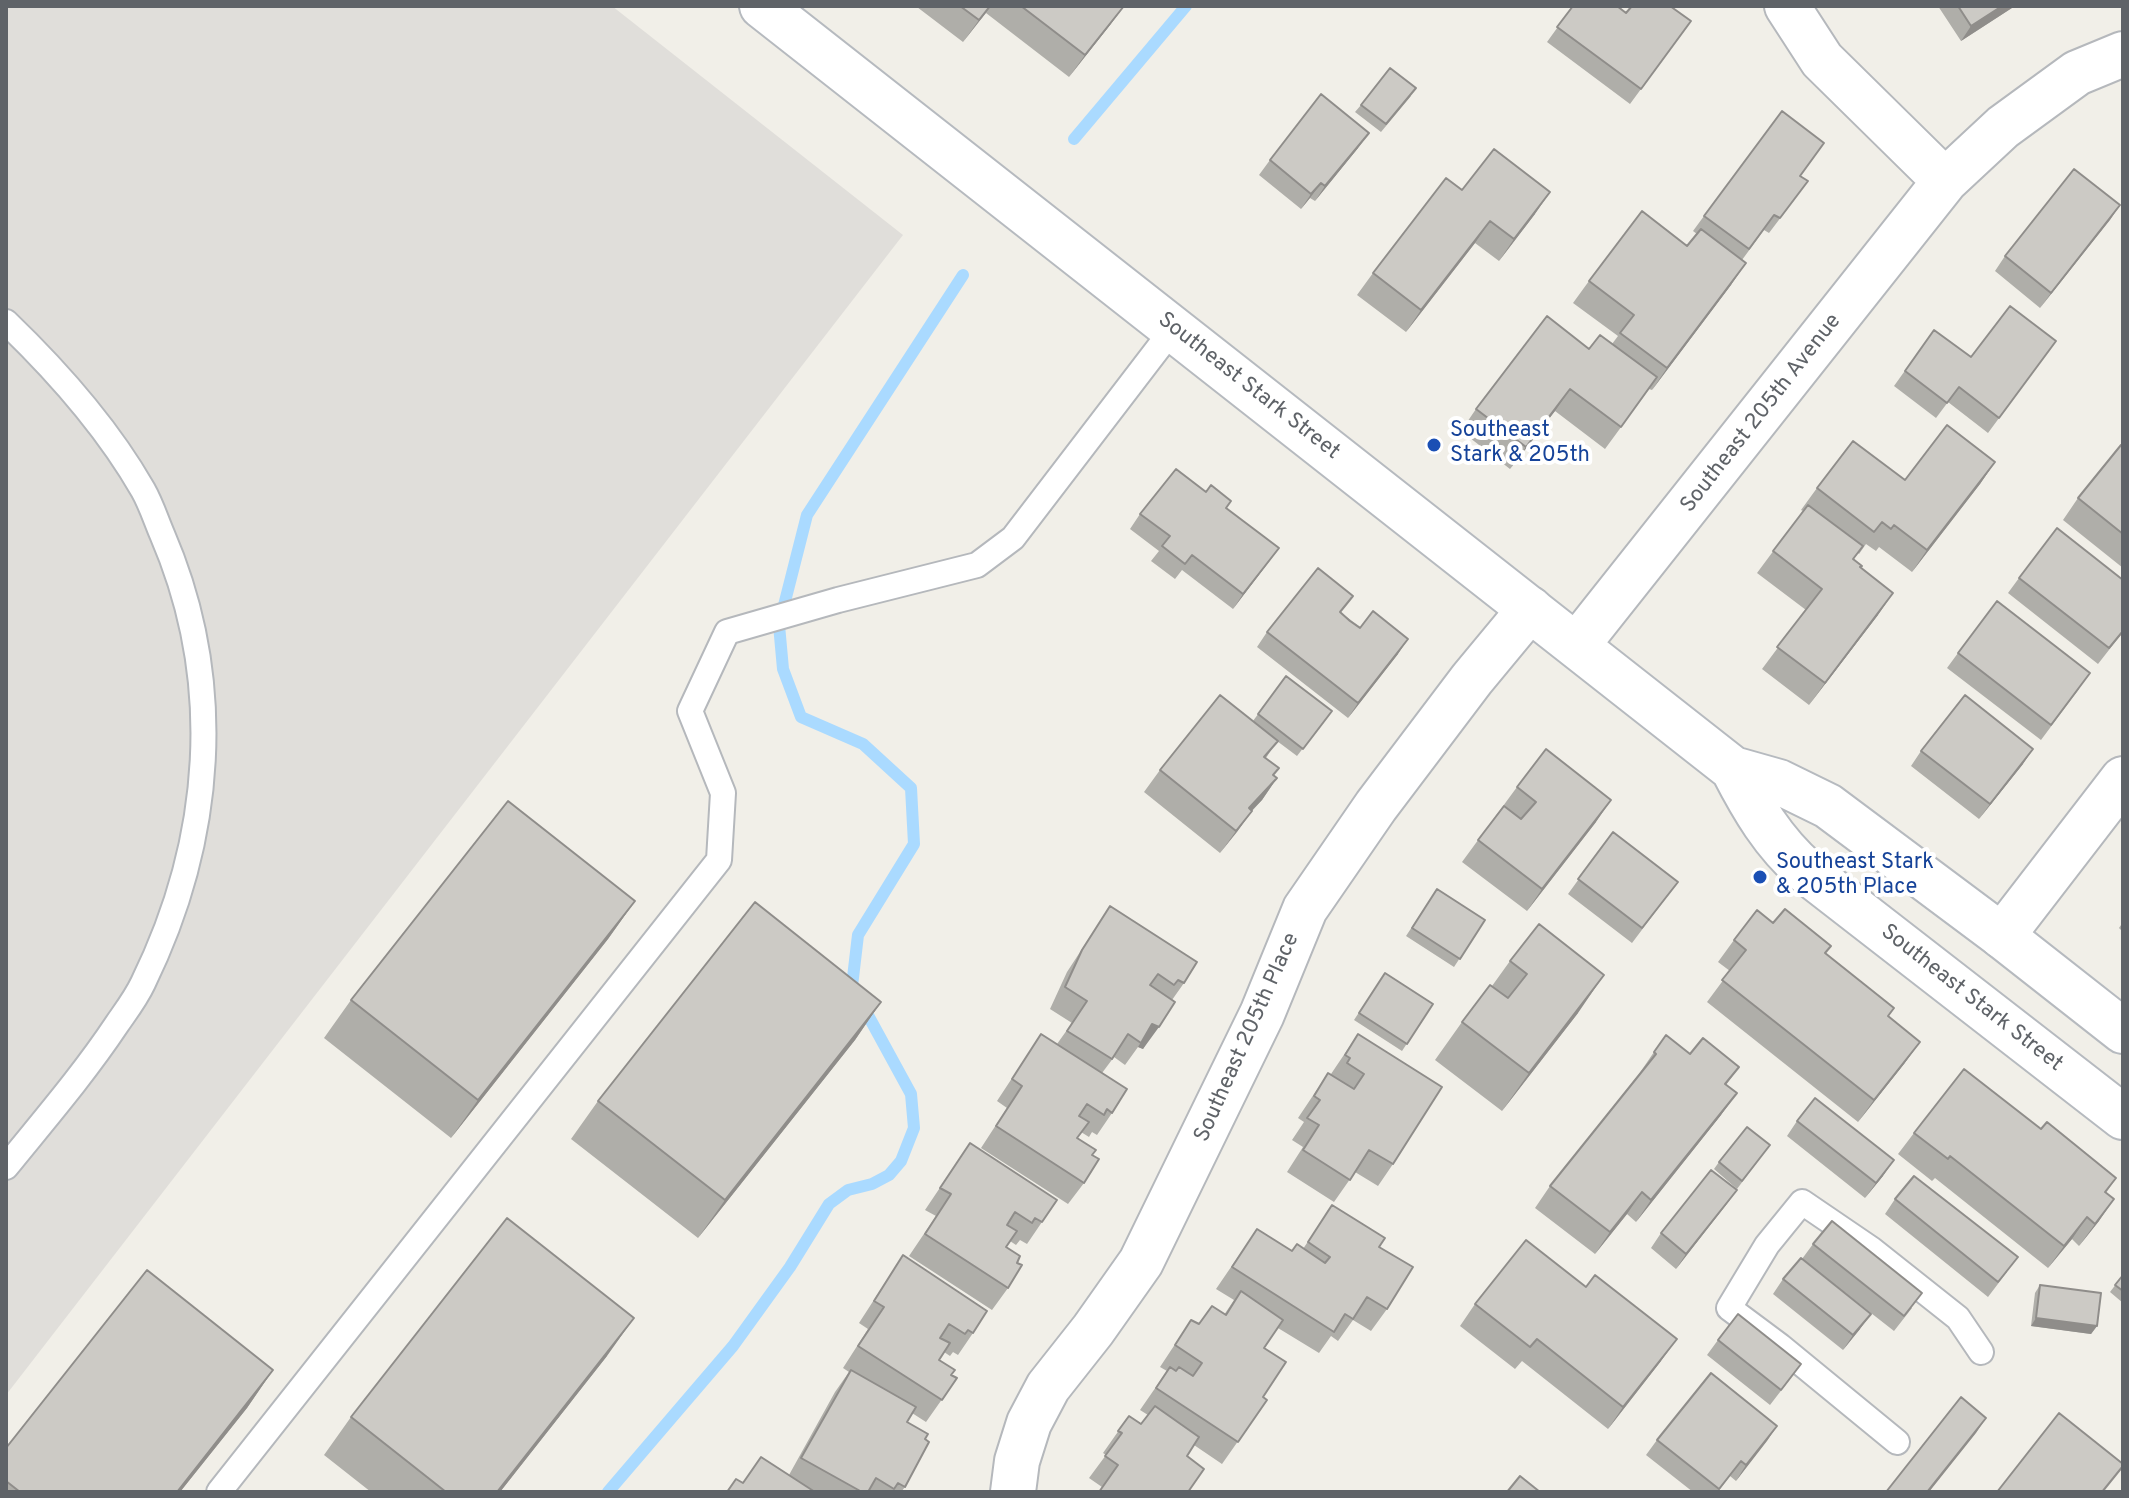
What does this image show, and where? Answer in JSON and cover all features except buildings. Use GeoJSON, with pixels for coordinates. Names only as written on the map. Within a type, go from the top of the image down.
{"type":"FeatureCollection","features":[{"type":"Feature","properties":{"kind":"street"},"geometry":{"type":"LineString","coordinates":[[1787,6],[1822,60],[1945,181]]}},
{"type":"Feature","properties":{"kind":"street","name":"Southeast Stark Street"},"geometry":{"type":"LineString","coordinates":[[766,7],[1733,769],[1779,782],[1828,806],[2123,1031]]}},
{"type":"Feature","properties":{"kind":"street","name":"Southeast 205th Avenue"},"geometry":{"type":"LineString","coordinates":[[1577,645],[1945,181],[2003,127],[2077,73],[2123,54]]}},
{"type":"Feature","properties":{"kind":"street","name":"Southeast 205th Place"},"geometry":{"type":"LineString","coordinates":[[1013,1492],[1017,1461],[1029,1423],[1048,1387],[1141,1262],[1262,1014],[1305,909],[1385,793],[1530,609]]}},
{"type":"Feature","properties":{"kind":"street","name":"Southeast Stark Street"},"geometry":{"type":"LineString","coordinates":[[1733,769],[1754,811],[1790,857],[2123,1117]]}},
{"type":"Feature","properties":{"kind":"street"},"geometry":{"type":"LineString","coordinates":[[2002,936],[2123,779]]}},
{"type":"Feature","properties":{"kind":"lane"},"geometry":{"type":"LineString","coordinates":[[6,322],[37,352],[99,423],[144,491],[179,573],[199,654],[204,729],[198,818],[177,905],[142,986],[88,1068],[6,1167]]}},
{"type":"Feature","properties":{"kind":"lane"},"geometry":{"type":"LineString","coordinates":[[219,1492],[719,860],[723,793],[690,711],[727,632],[977,565],[1013,538],[1173,329]]}},
{"type":"Feature","properties":{"kind":"lane"},"geometry":{"type":"LineString","coordinates":[[1897,1442],[1729,1308],[1767,1245],[1802,1202],[1871,1249],[1958,1318],[1981,1352]]}},
{"type":"Feature","properties":{"kind":"shaded area"},"geometry":{"type":"Polygon","coordinates":[[[6,6],[612,6],[903,235],[6,1395],[6,6]]]}},
{"type":"Feature","properties":{"kind":"waterway"},"geometry":{"type":"LineString","coordinates":[[1074,139],[1186,6]]}},
{"type":"Feature","properties":{"kind":"waterway"},"geometry":{"type":"LineString","coordinates":[[608,1492],[733,1346],[790,1267],[829,1204],[848,1190],[872,1184],[889,1175],[901,1161],[914,1128],[911,1094],[852,986],[858,935],[914,844],[911,788],[863,744],[801,717],[783,669],[779,625],[807,515],[963,275]]}},
{"type":"Feature","properties":{"kind":"place","name":"Southeast Stark & 205th"},"geometry":{"type":"Point","coordinates":[1434,445]}},
{"type":"Feature","properties":{"kind":"place","name":"Southeast Stark & 205th Place"},"geometry":{"type":"Point","coordinates":[1760,877]}}]}
